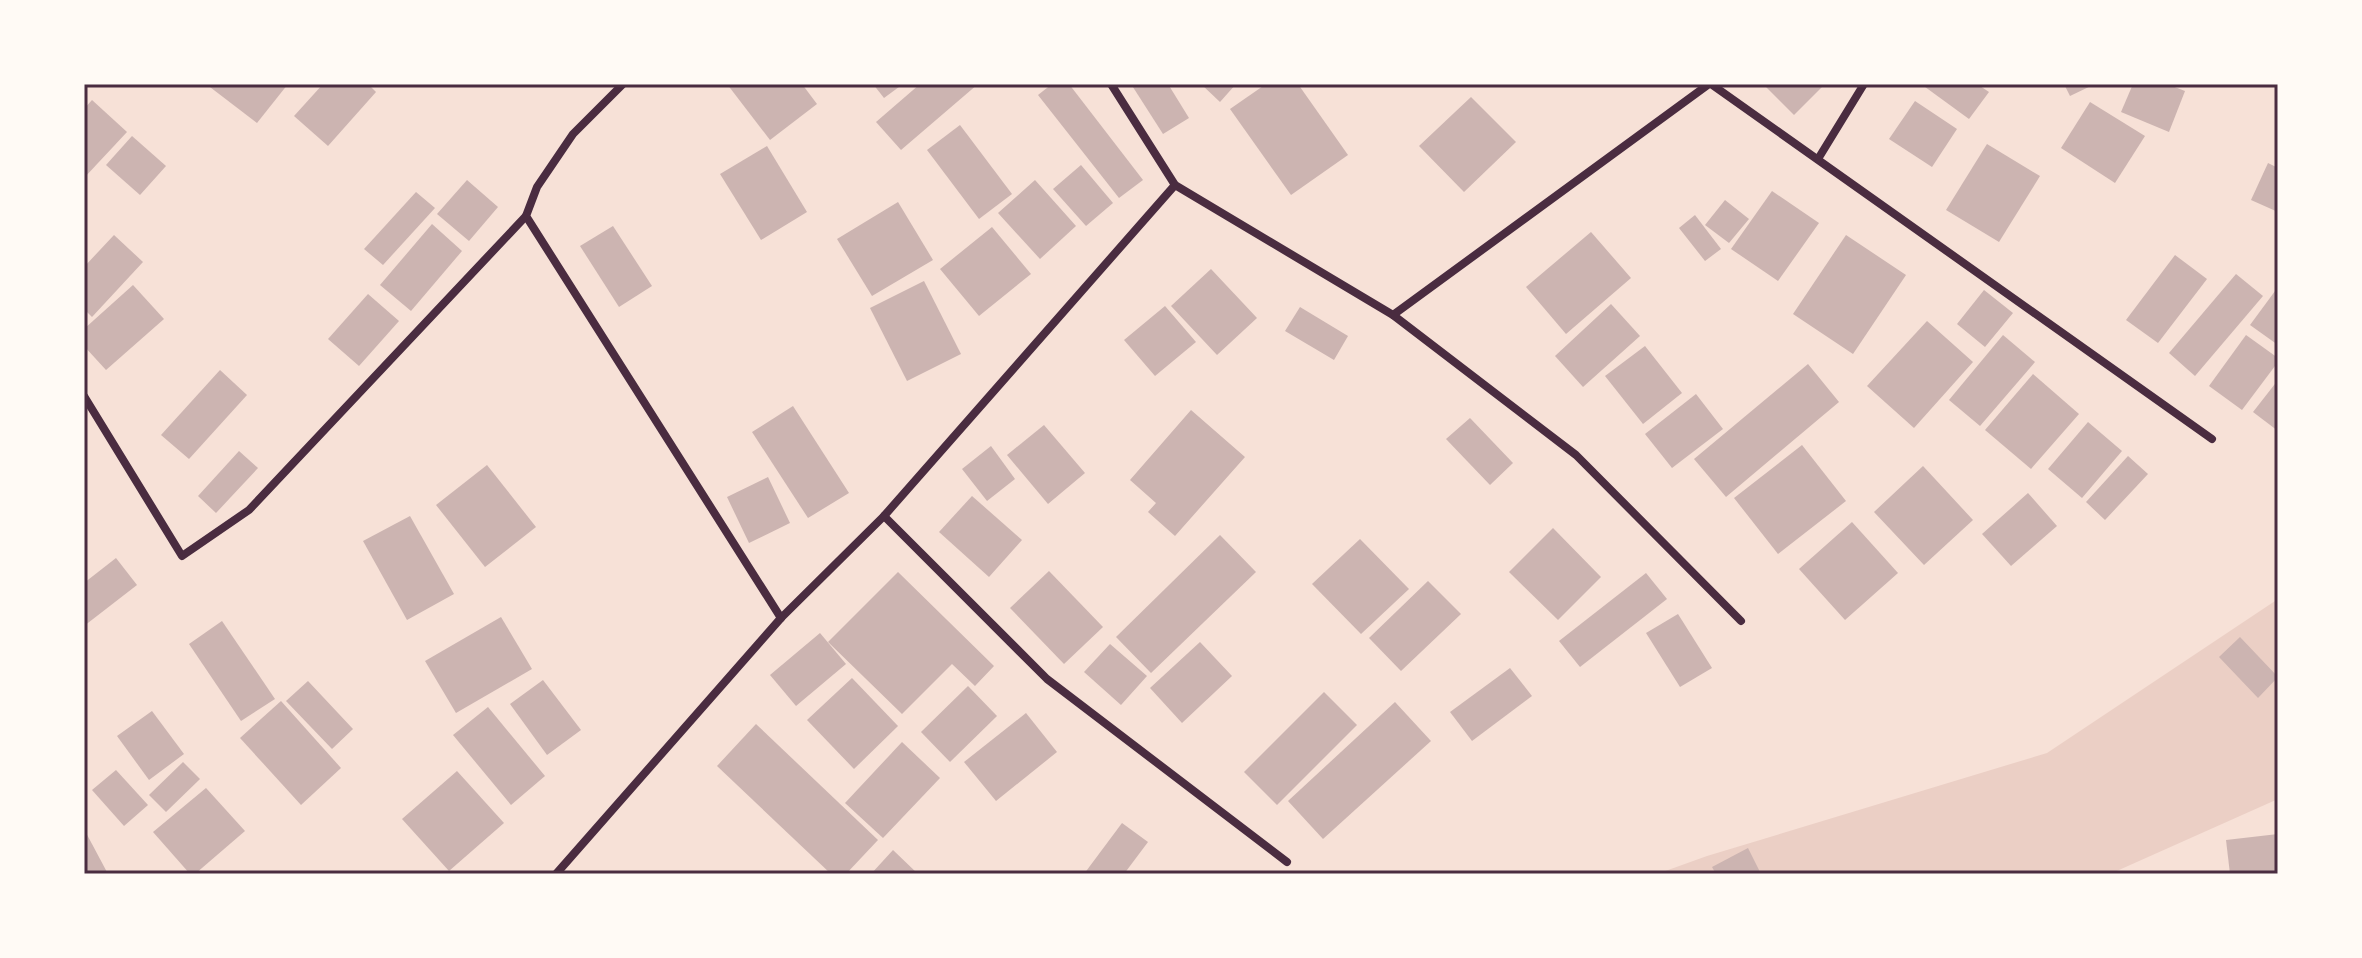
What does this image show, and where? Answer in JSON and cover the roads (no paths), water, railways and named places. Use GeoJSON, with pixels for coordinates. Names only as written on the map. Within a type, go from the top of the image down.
{"type":"FeatureCollection","features":[{"type":"Feature","properties":{"kind":"street"},"geometry":{"type":"LineString","coordinates":[[84,396],[182,556],[249,510],[526,216],[537,187],[573,134],[623,84]]}},
{"type":"Feature","properties":{"kind":"street"},"geometry":{"type":"LineString","coordinates":[[1111,84],[1175,185],[1393,315],[1576,455],[1741,621]]}},
{"type":"Feature","properties":{"kind":"street"},"geometry":{"type":"LineString","coordinates":[[1393,315],[1710,84],[2212,439]]}},
{"type":"Feature","properties":{"kind":"street"},"geometry":{"type":"LineString","coordinates":[[1818,159],[1864,84]]}},
{"type":"Feature","properties":{"kind":"street"},"geometry":{"type":"LineString","coordinates":[[556,874],[781,618],[884,516],[1175,185]]}},
{"type":"Feature","properties":{"kind":"street"},"geometry":{"type":"LineString","coordinates":[[526,216],[781,618]]}},
{"type":"Feature","properties":{"kind":"street"},"geometry":{"type":"LineString","coordinates":[[884,516],[1047,679],[1287,862]]}}]}
